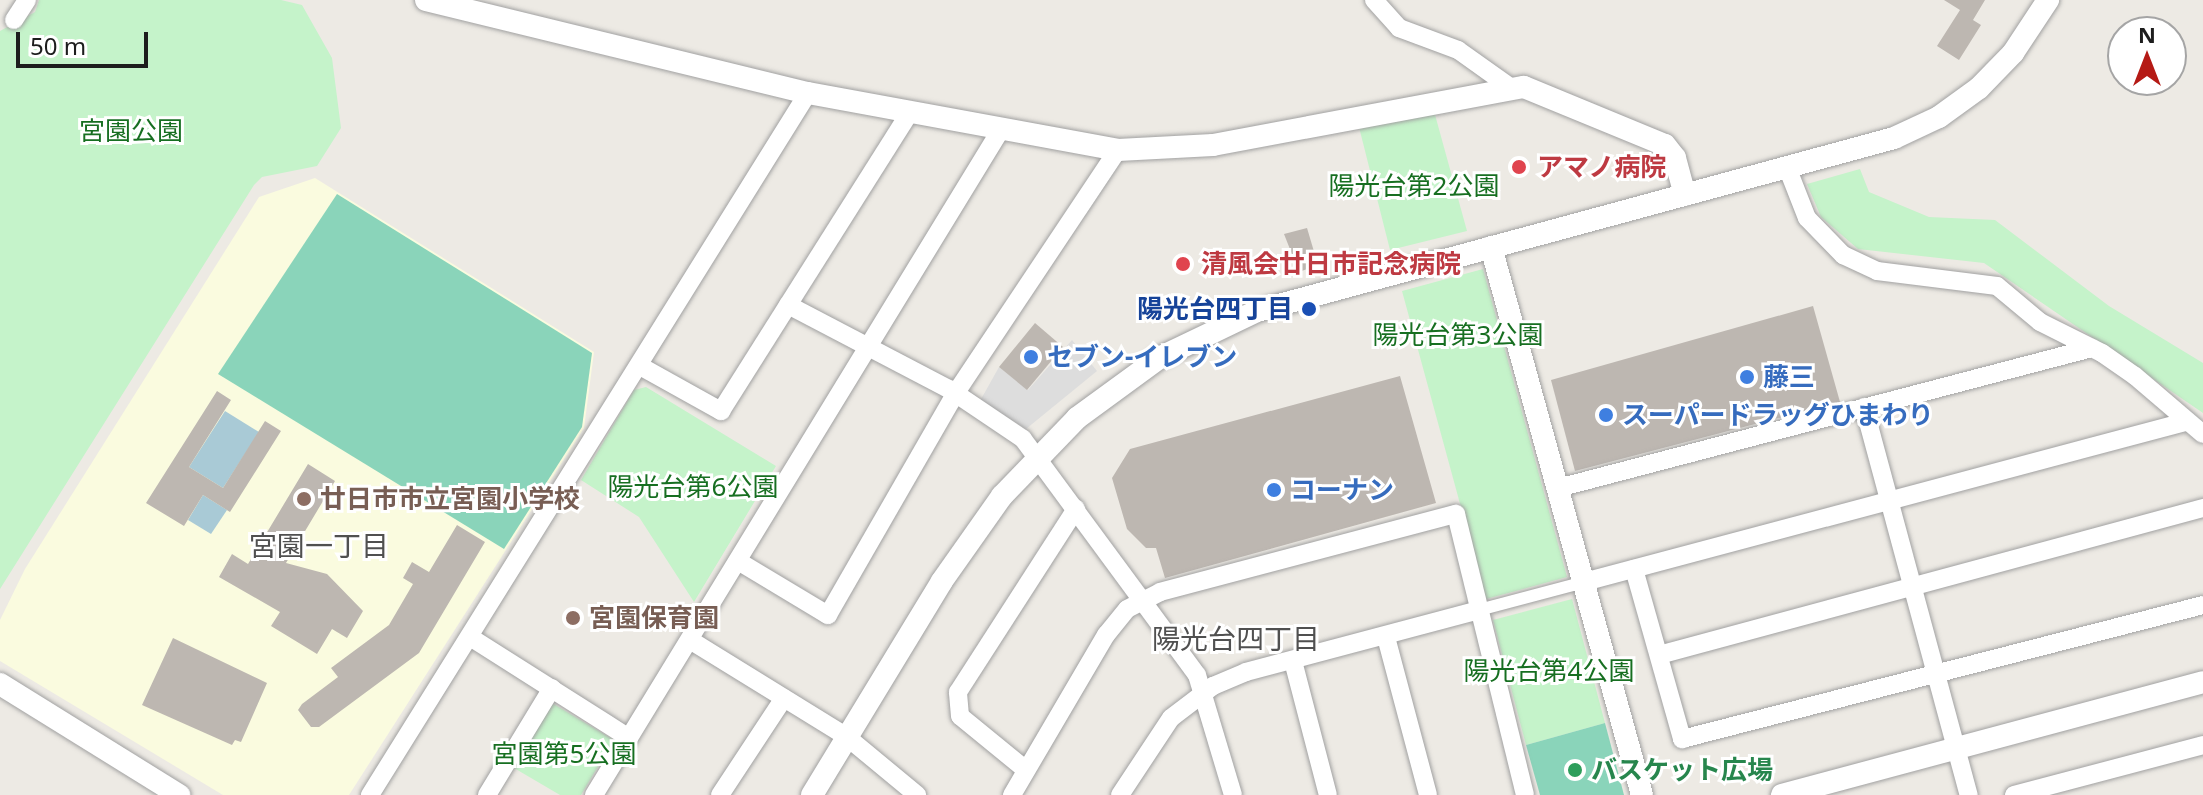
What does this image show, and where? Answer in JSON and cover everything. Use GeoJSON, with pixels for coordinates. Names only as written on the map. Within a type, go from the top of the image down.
{"type":"FeatureCollection","features":[{"type":"Feature","properties":{"kind":"street"},"geometry":{"type":"LineString","coordinates":[[14,20],[27,0]]}},
{"type":"Feature","properties":{"kind":"street"},"geometry":{"type":"LineString","coordinates":[[426,0],[808,93],[1000,131],[1118,150],[1224,143],[1510,87],[1524,87],[1665,145],[1675,158],[1685,195]]}},
{"type":"Feature","properties":{"kind":"street"},"geometry":{"type":"LineString","coordinates":[[812,795],[979,525],[1037,456],[1133,375],[1257,311],[1894,138],[1939,117],[1997,71],[2048,0]]}},
{"type":"Feature","properties":{"kind":"street"},"geometry":{"type":"LineString","coordinates":[[1378,1],[1399,28],[1458,50],[1510,87]]}},
{"type":"Feature","properties":{"kind":"street"},"geometry":{"type":"LineString","coordinates":[[370,795],[808,93]]}},
{"type":"Feature","properties":{"kind":"street"},"geometry":{"type":"LineString","coordinates":[[640,366],[721,411],[909,114]]}},
{"type":"Feature","properties":{"kind":"street"},"geometry":{"type":"LineString","coordinates":[[594,795],[1000,131]]}},
{"type":"Feature","properties":{"kind":"street"},"geometry":{"type":"LineString","coordinates":[[738,561],[828,615],[955,394],[1118,150]]}},
{"type":"Feature","properties":{"kind":"street"},"geometry":{"type":"LineString","coordinates":[[1787,167],[1807,218],[1851,259],[1877,271],[1997,286],[2040,322],[2092,348],[2135,376],[2185,422],[2203,434]]}},
{"type":"Feature","properties":{"kind":"street"},"geometry":{"type":"LineString","coordinates":[[1491,247],[1642,795]]}},
{"type":"Feature","properties":{"kind":"street"},"geometry":{"type":"LineString","coordinates":[[788,305],[955,394],[1023,439],[1197,675],[1233,795]]}},
{"type":"Feature","properties":{"kind":"street"},"geometry":{"type":"LineString","coordinates":[[1558,488],[2092,348]]}},
{"type":"Feature","properties":{"kind":"street"},"geometry":{"type":"LineString","coordinates":[[1864,407],[1969,795]]}},
{"type":"Feature","properties":{"kind":"street"},"geometry":{"type":"LineString","coordinates":[[1120,795],[1171,718],[1203,692],[1246,672],[2185,422]]}},
{"type":"Feature","properties":{"kind":"street"},"geometry":{"type":"LineString","coordinates":[[1659,655],[2203,508]]}},
{"type":"Feature","properties":{"kind":"street"},"geometry":{"type":"LineString","coordinates":[[1026,770],[960,716],[958,692],[1076,509]]}},
{"type":"Feature","properties":{"kind":"street"},"geometry":{"type":"LineString","coordinates":[[1012,795],[1106,635],[1127,609],[1143,601],[1456,514],[1525,795]]}},
{"type":"Feature","properties":{"kind":"street"},"geometry":{"type":"LineString","coordinates":[[1634,569],[1682,739],[2203,605]]}},
{"type":"Feature","properties":{"kind":"street"},"geometry":{"type":"LineString","coordinates":[[470,637],[629,738]]}},
{"type":"Feature","properties":{"kind":"street"},"geometry":{"type":"LineString","coordinates":[[1386,637],[1428,795]]}},
{"type":"Feature","properties":{"kind":"street"},"geometry":{"type":"LineString","coordinates":[[690,640],[847,737],[894,788],[917,795]]}},
{"type":"Feature","properties":{"kind":"street"},"geometry":{"type":"LineString","coordinates":[[1293,661],[1328,795]]}},
{"type":"Feature","properties":{"kind":"street"},"geometry":{"type":"LineString","coordinates":[[1782,795],[2203,682]]}},
{"type":"Feature","properties":{"kind":"street"},"geometry":{"type":"LineString","coordinates":[[0,684],[179,795]]}},
{"type":"Feature","properties":{"kind":"street"},"geometry":{"type":"LineString","coordinates":[[487,795],[552,688]]}},
{"type":"Feature","properties":{"kind":"street"},"geometry":{"type":"LineString","coordinates":[[720,795],[784,698]]}},
{"type":"Feature","properties":{"kind":"street"},"geometry":{"type":"LineString","coordinates":[[2014,795],[2203,745]]}},
{"type":"Feature","properties":{"kind":"shaded area","name":"廿日市市立宮園小学校"},"geometry":{"type":"Polygon","coordinates":[[[315,178],[594,352],[584,428],[349,795],[223,795],[0,661],[0,620],[25,569],[259,197],[315,178]]]}},
{"type":"Feature","properties":{"kind":"shaded area"},"geometry":{"type":"Polygon","coordinates":[[[1072,340],[1097,371],[1026,429],[980,401],[999,367],[1028,390],[1072,340]]]}},
{"type":"Feature","properties":{"kind":"green space","name":"宮園公園"},"geometry":{"type":"Polygon","coordinates":[[[39,0],[281,0],[302,5],[332,58],[341,128],[317,166],[262,177],[254,185],[0,589],[0,31],[35,12],[39,0]]]}},
{"type":"Feature","properties":{"kind":"green space","name":"陽光台第2公園"},"geometry":{"type":"Polygon","coordinates":[[[1434,111],[1467,231],[1390,250],[1359,127],[1434,111]]]}},
{"type":"Feature","properties":{"kind":"green space"},"geometry":{"type":"Polygon","coordinates":[[[1860,169],[1869,192],[1929,217],[1995,220],[2109,306],[2203,363],[2203,413],[1984,263],[1858,249],[1821,217],[1807,184],[1860,169]]]}},
{"type":"Feature","properties":{"kind":"green space"},"geometry":{"type":"Polygon","coordinates":[[[337,194],[592,353],[582,427],[504,549],[218,374],[337,194]]]}},
{"type":"Feature","properties":{"kind":"green space","name":"陽光台第3公園"},"geometry":{"type":"Polygon","coordinates":[[[1483,269],[1567,577],[1486,599],[1402,291],[1483,269]]]}},
{"type":"Feature","properties":{"kind":"green space","name":"陽光台第6公園"},"geometry":{"type":"Polygon","coordinates":[[[646,387],[776,466],[694,602],[639,517],[581,480],[634,390],[646,387]]]}},
{"type":"Feature","properties":{"kind":"green space","name":"陽光台第4公園"},"geometry":{"type":"Polygon","coordinates":[[[1572,599],[1605,723],[1526,745],[1493,620],[1572,599]]]}},
{"type":"Feature","properties":{"kind":"green space","name":"宮園第5公園"},"geometry":{"type":"Polygon","coordinates":[[[552,703],[614,740],[581,795],[560,795],[514,768],[552,703]]]}},
{"type":"Feature","properties":{"kind":"green space","name":"バスケット広場"},"geometry":{"type":"Polygon","coordinates":[[[1605,723],[1624,795],[1540,795],[1526,745],[1605,723]]]}},
{"type":"Feature","properties":{"kind":"water"},"geometry":{"type":"Polygon","coordinates":[[[225,411],[259,432],[223,488],[189,467],[225,411]]]}},
{"type":"Feature","properties":{"kind":"water"},"geometry":{"type":"Polygon","coordinates":[[[203,495],[227,510],[211,534],[188,520],[203,495]]]}},
{"type":"Feature","properties":{"kind":"building"},"geometry":{"type":"Polygon","coordinates":[[[1944,0],[1985,0],[1973,20],[1981,25],[1959,60],[1937,46],[1960,10],[1944,0]]]}},
{"type":"Feature","properties":{"kind":"building"},"geometry":{"type":"Polygon","coordinates":[[[1307,228],[1318,265],[1299,272],[1284,234],[1307,228]]]}},
{"type":"Feature","properties":{"kind":"building","name":"藤三"},"geometry":{"type":"Polygon","coordinates":[[[1813,306],[1840,402],[1575,471],[1551,380],[1813,306]]]}},
{"type":"Feature","properties":{"kind":"building","name":"セブン-イレブン"},"geometry":{"type":"Polygon","coordinates":[[[1035,323],[1063,347],[1027,390],[999,367],[1035,323]]]}},
{"type":"Feature","properties":{"kind":"building","name":"コーナン"},"geometry":{"type":"Polygon","coordinates":[[[1400,376],[1436,503],[1165,578],[1156,548],[1146,548],[1127,529],[1112,478],[1130,449],[1400,376]]]}},
{"type":"Feature","properties":{"kind":"building"},"geometry":{"type":"Polygon","coordinates":[[[217,391],[231,400],[189,467],[223,488],[265,421],[281,431],[230,512],[203,495],[184,526],[146,503],[217,391]]]}},
{"type":"Feature","properties":{"kind":"building"},"geometry":{"type":"Polygon","coordinates":[[[308,464],[335,481],[286,563],[327,574],[363,611],[347,638],[332,629],[317,654],[271,626],[280,612],[219,577],[232,554],[248,564],[308,464]]]}},
{"type":"Feature","properties":{"kind":"building"},"geometry":{"type":"Polygon","coordinates":[[[457,525],[485,542],[419,653],[319,727],[311,727],[298,710],[302,704],[338,677],[331,668],[389,625],[413,584],[403,578],[412,562],[429,572],[457,525]]]}},
{"type":"Feature","properties":{"kind":"building"},"geometry":{"type":"Polygon","coordinates":[[[173,638],[267,683],[241,742],[235,740],[232,745],[142,705],[173,638]]]}},
{"type":"Feature","properties":{"kind":"place","name":"アマノ病院"},"geometry":{"type":"Point","coordinates":[1519,167]}},
{"type":"Feature","properties":{"kind":"place","name":"清風会廿日市記念病院"},"geometry":{"type":"Point","coordinates":[1183,264]}},
{"type":"Feature","properties":{"kind":"place","name":"陽光台四丁目"},"geometry":{"type":"Point","coordinates":[1309,309]}},
{"type":"Feature","properties":{"kind":"place","name":"セブン-イレブン"},"geometry":{"type":"Point","coordinates":[1031,357]}},
{"type":"Feature","properties":{"kind":"place","name":"藤三"},"geometry":{"type":"Point","coordinates":[1747,377]}},
{"type":"Feature","properties":{"kind":"place","name":"スーパードラッグひまわり"},"geometry":{"type":"Point","coordinates":[1606,415]}},
{"type":"Feature","properties":{"kind":"place","name":"コーナン"},"geometry":{"type":"Point","coordinates":[1274,490]}},
{"type":"Feature","properties":{"kind":"place","name":"廿日市市立宮園小学校"},"geometry":{"type":"Point","coordinates":[304,499]}},
{"type":"Feature","properties":{"kind":"place","name":"宮園保育園"},"geometry":{"type":"Point","coordinates":[573,618]}},
{"type":"Feature","properties":{"kind":"place","name":"バスケット広場"},"geometry":{"type":"Point","coordinates":[1575,770]}},
{"type":"Feature","properties":{"kind":"district","name":"宮園一丁目"},"geometry":{"type":"Point","coordinates":[319,545]}},
{"type":"Feature","properties":{"kind":"district","name":"陽光台四丁目"},"geometry":{"type":"Point","coordinates":[1236,638]}}]}
